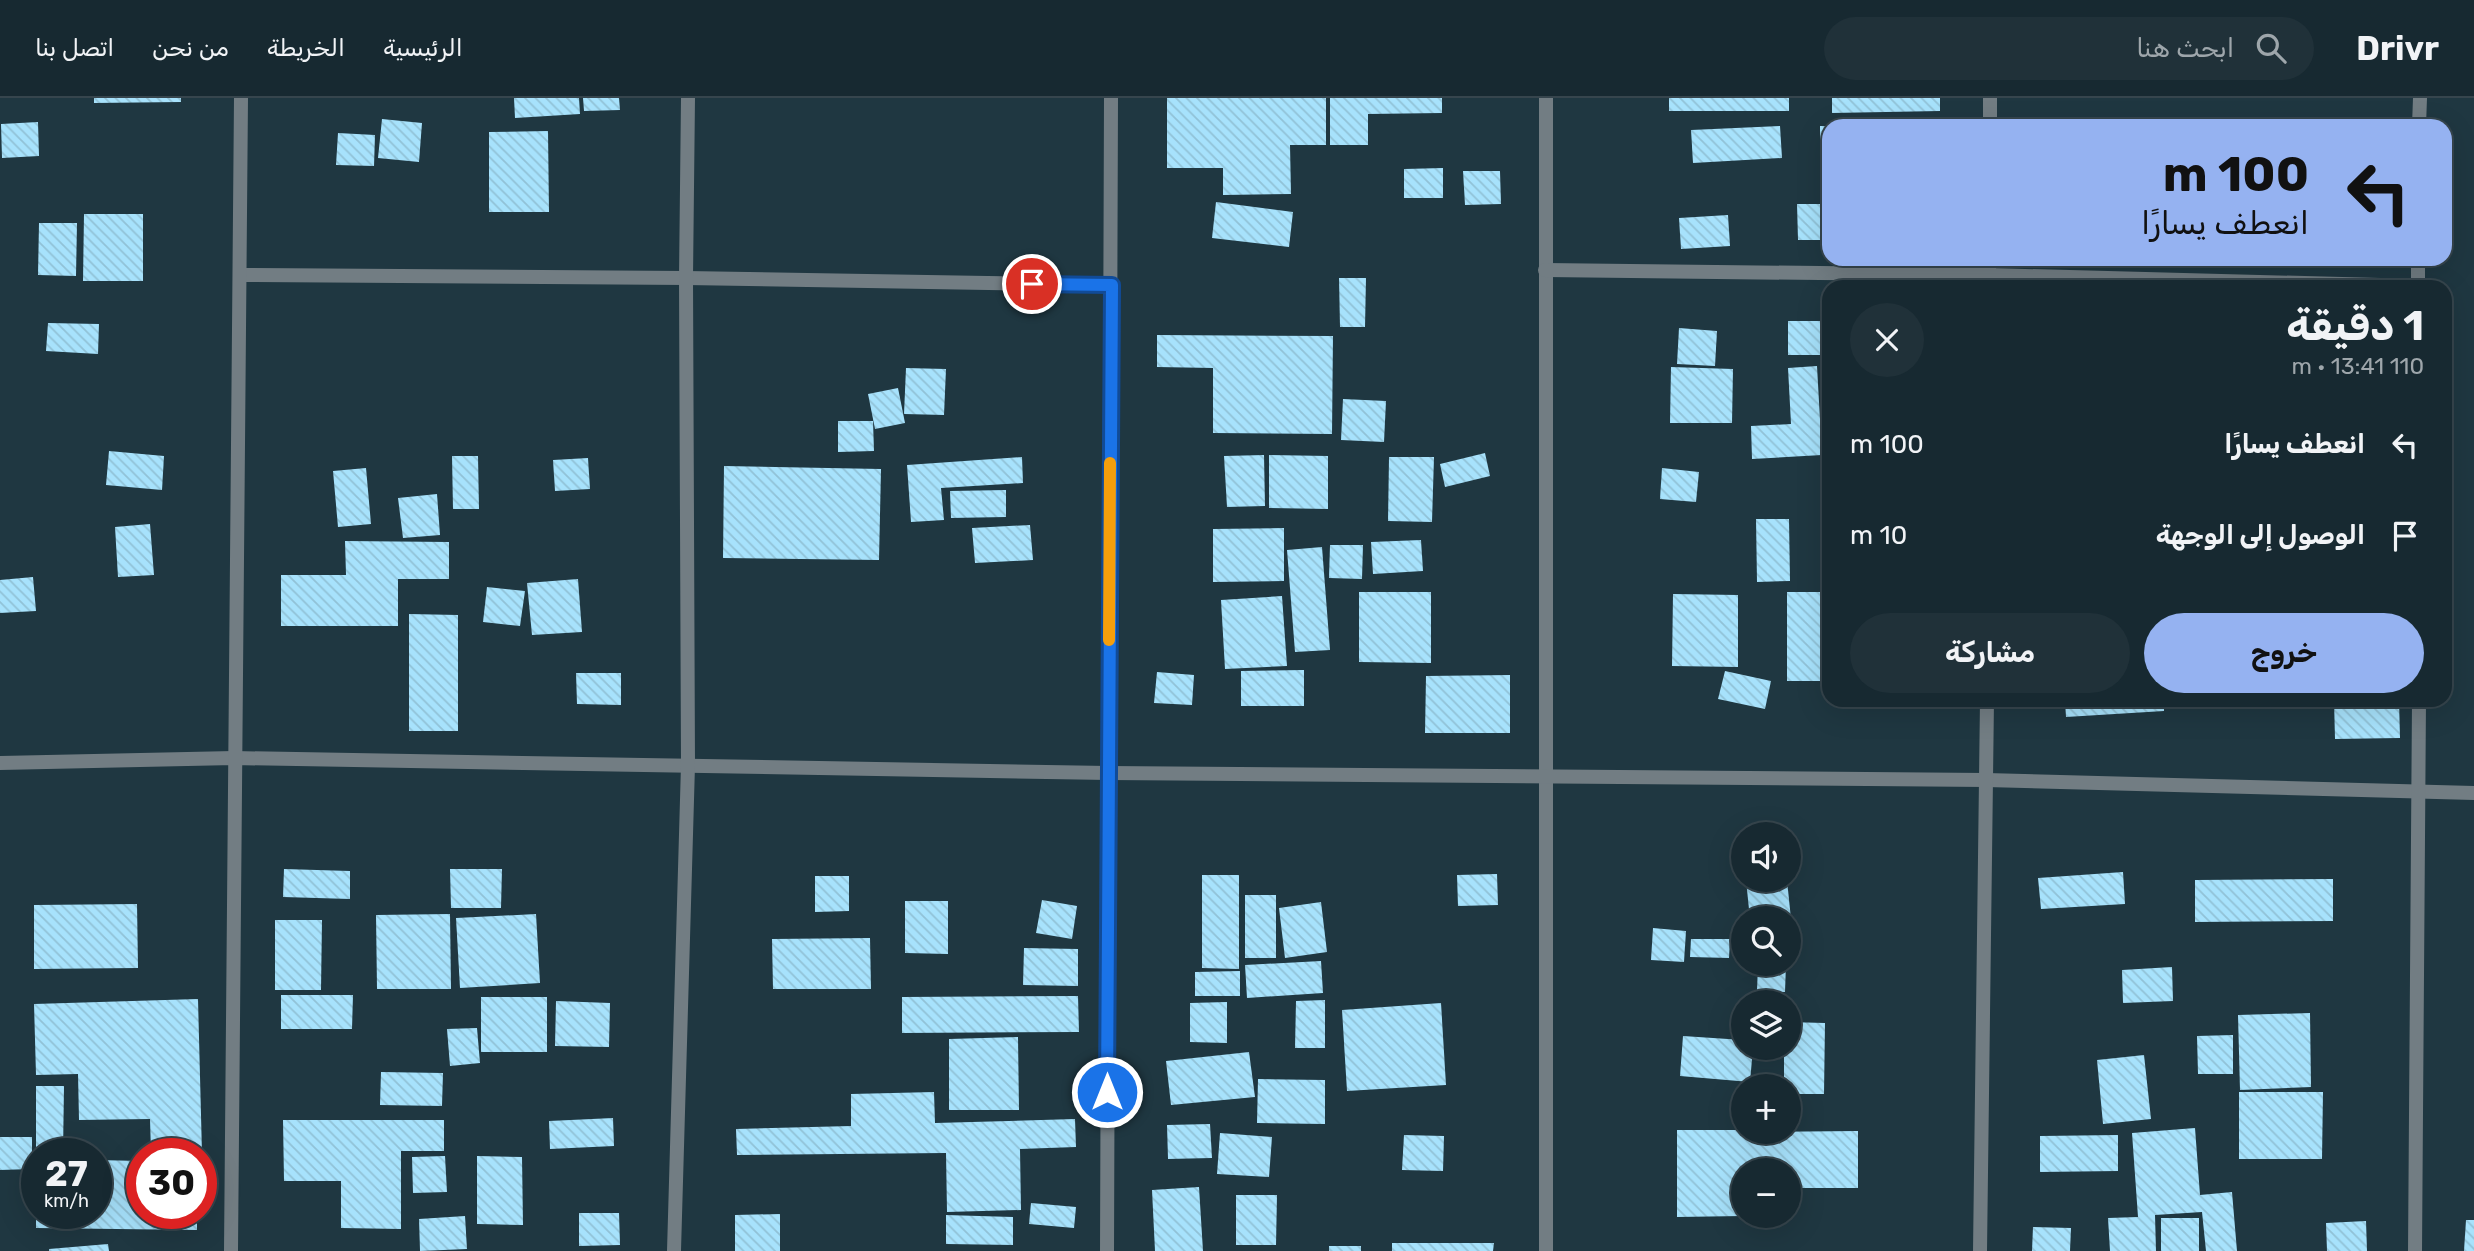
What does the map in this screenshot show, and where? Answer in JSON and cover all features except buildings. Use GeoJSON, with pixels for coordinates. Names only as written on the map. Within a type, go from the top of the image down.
{"type":"FeatureCollection","features":[{"type":"Feature","properties":{"kind":"street"},"geometry":{"type":"LineString","coordinates":[[231,1251],[241,98]]}},
{"type":"Feature","properties":{"kind":"street"},"geometry":{"type":"LineString","coordinates":[[674,1251],[688,765],[688,98]]}},
{"type":"Feature","properties":{"kind":"street"},"geometry":{"type":"LineString","coordinates":[[1107,1251],[1111,98]]}},
{"type":"Feature","properties":{"kind":"street"},"geometry":{"type":"LineString","coordinates":[[1546,98],[1546,1251]]}},
{"type":"Feature","properties":{"kind":"street"},"geometry":{"type":"LineString","coordinates":[[1990,98],[1990,119]]}},
{"type":"Feature","properties":{"kind":"street"},"geometry":{"type":"LineString","coordinates":[[2419,119],[2420,98]]}},
{"type":"Feature","properties":{"kind":"street"},"geometry":{"type":"LineString","coordinates":[[1545,270],[1949,280]]}},
{"type":"Feature","properties":{"kind":"street"},"geometry":{"type":"LineString","coordinates":[[240,275],[686,278],[1112,285]]}},
{"type":"Feature","properties":{"kind":"street"},"geometry":{"type":"LineString","coordinates":[[1980,1251],[1987,707]]}},
{"type":"Feature","properties":{"kind":"street"},"geometry":{"type":"LineString","coordinates":[[2416,1251],[2419,707]]}},
{"type":"Feature","properties":{"kind":"street"},"geometry":{"type":"LineString","coordinates":[[0,763],[234,758],[1108,773],[1986,780],[2474,793]]}},
{"type":"Feature","properties":{"kind":"slow traffic"},"geometry":{"type":"LineString","coordinates":[[1109,640],[1110,463]]}},
{"type":"Feature","properties":{"kind":"route"},"geometry":{"type":"LineString","coordinates":[[1032,284],[1112,285],[1107,1092]]}}]}
